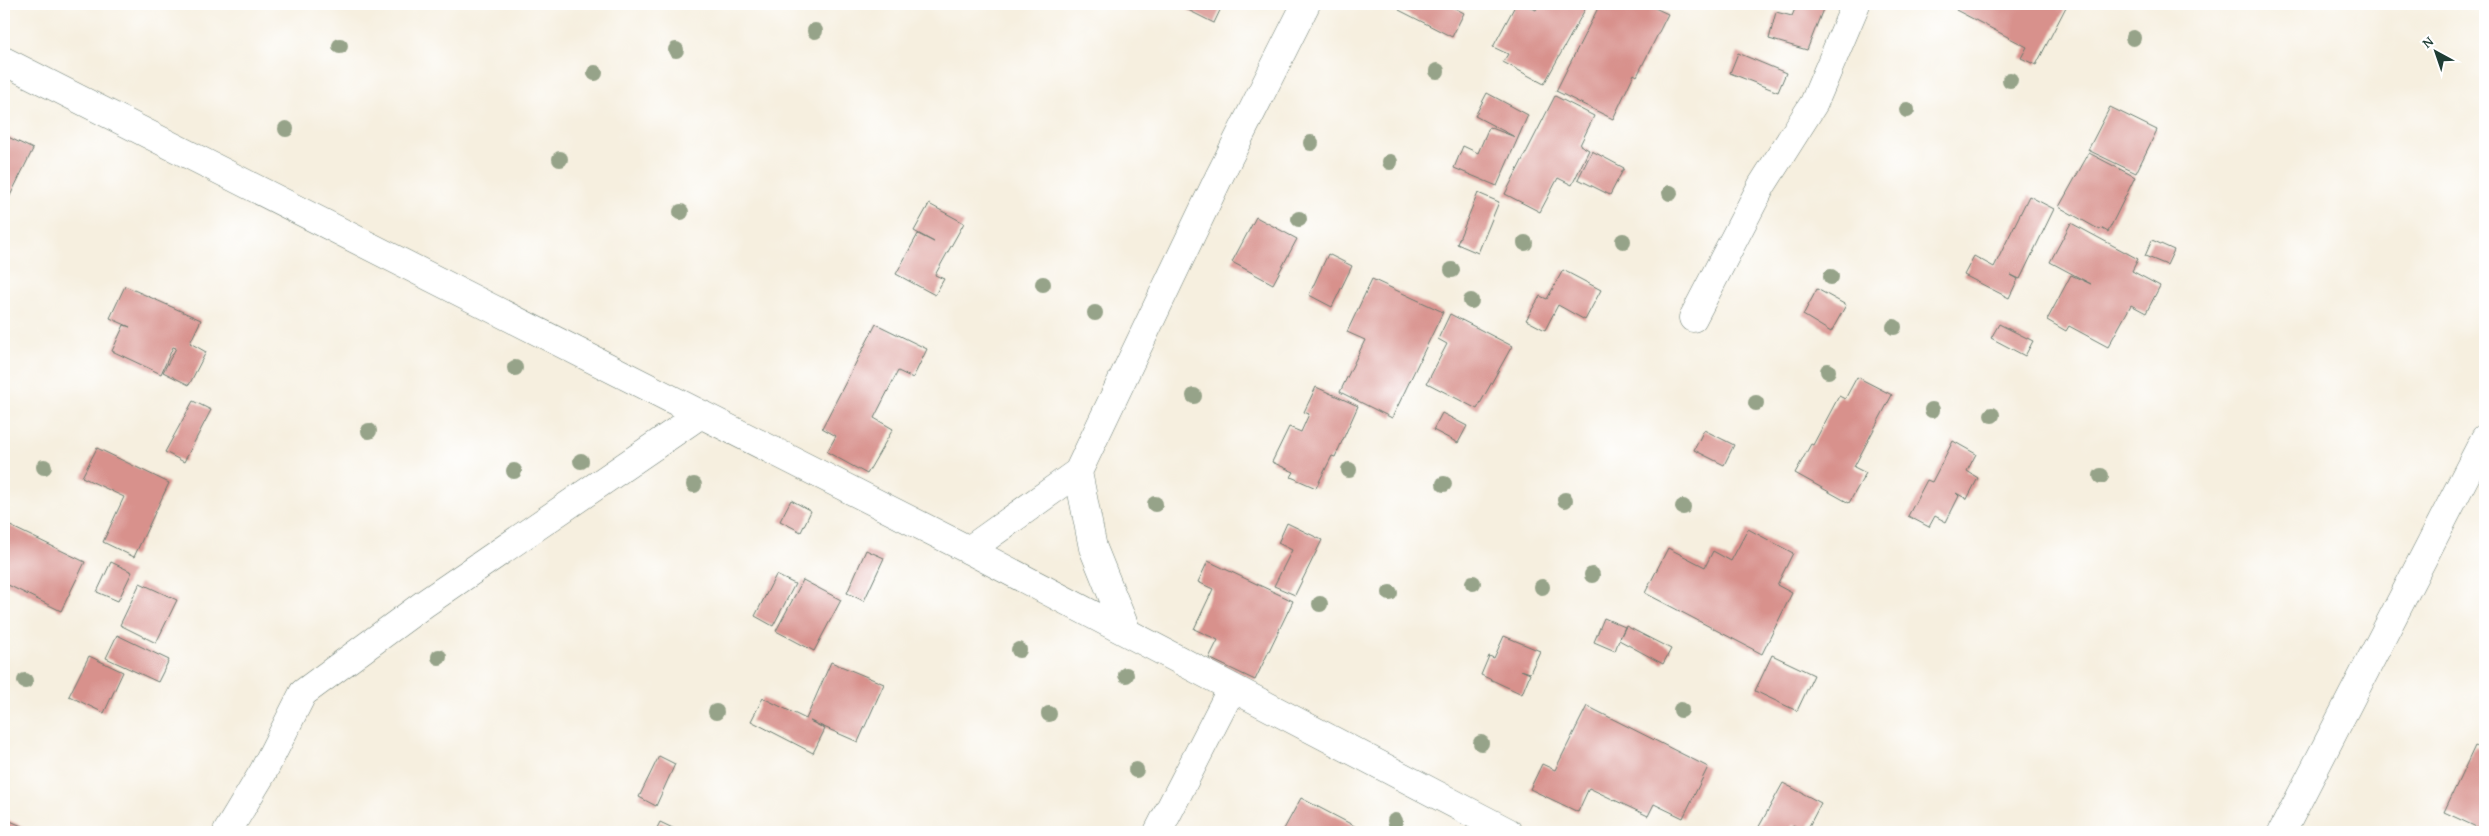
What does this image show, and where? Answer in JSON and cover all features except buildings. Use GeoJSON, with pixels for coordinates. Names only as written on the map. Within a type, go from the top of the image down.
{"type":"FeatureCollection","features":[{"type":"Feature","properties":{"kind":"street"},"geometry":{"type":"LineString","coordinates":[[969,550],[1078,472],[1219,177],[1306,4]]}},
{"type":"Feature","properties":{"kind":"street"},"geometry":{"type":"LineString","coordinates":[[1693,318],[1762,185],[1814,103],[1856,4]]}},
{"type":"Feature","properties":{"kind":"street"},"geometry":{"type":"LineString","coordinates":[[4,61],[969,550],[1508,832]]}},
{"type":"Feature","properties":{"kind":"street"},"geometry":{"type":"LineString","coordinates":[[227,832],[263,772],[303,693],[424,604],[701,414]]}},
{"type":"Feature","properties":{"kind":"street"},"geometry":{"type":"LineString","coordinates":[[2282,832],[2485,438]]}},
{"type":"Feature","properties":{"kind":"street"},"geometry":{"type":"LineString","coordinates":[[1078,472],[1093,548],[1127,632]]}},
{"type":"Feature","properties":{"kind":"street"},"geometry":{"type":"LineString","coordinates":[[1158,832],[1232,688]]}}]}
